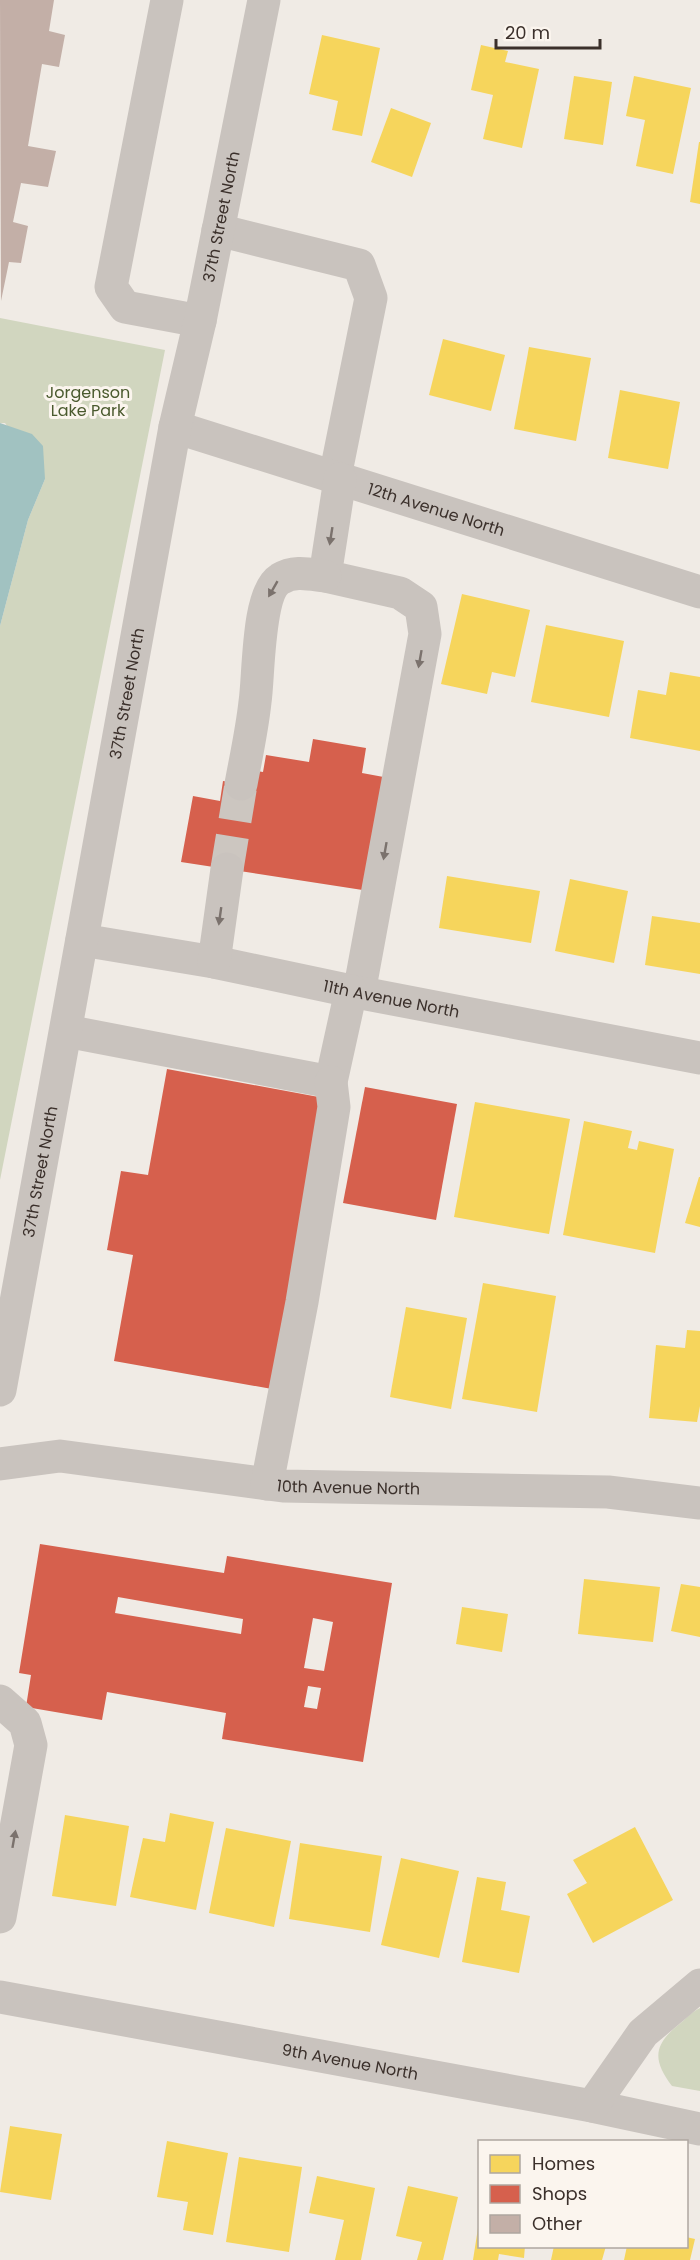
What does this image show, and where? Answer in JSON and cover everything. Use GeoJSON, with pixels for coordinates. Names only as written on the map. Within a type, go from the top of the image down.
{"type":"FeatureCollection","features":[{"type":"Feature","properties":{"kind":"street"},"geometry":{"type":"LineString","coordinates":[[167,0],[111,287],[125,307],[200,321]]}},
{"type":"Feature","properties":{"kind":"street","name":"37th Street North"},"geometry":{"type":"LineString","coordinates":[[0,1390],[175,427],[200,321],[264,0]]}},
{"type":"Feature","properties":{"kind":"street"},"geometry":{"type":"LineString","coordinates":[[218,230],[359,265],[371,298],[338,478],[325,576]]}},
{"type":"Feature","properties":{"kind":"street","name":"12th Avenue North"},"geometry":{"type":"LineString","coordinates":[[175,427],[700,592]]}},
{"type":"Feature","properties":{"kind":"street"},"geometry":{"type":"LineString","coordinates":[[241,784],[255,702],[258,647],[267,598],[278,579],[298,572],[325,576],[400,593],[421,607],[424,634],[355,992],[331,1082],[334,1107],[302,1302],[267,1484]]}},
{"type":"Feature","properties":{"kind":"street"},"geometry":{"type":"LineString","coordinates":[[214,962],[227,869]]}},
{"type":"Feature","properties":{"kind":"street","name":"11th Avenue North"},"geometry":{"type":"LineString","coordinates":[[82,940],[214,962],[355,992],[700,1058]]}},
{"type":"Feature","properties":{"kind":"street"},"geometry":{"type":"LineString","coordinates":[[66,1031],[331,1082]]}},
{"type":"Feature","properties":{"kind":"street","name":"10th Avenue North"},"geometry":{"type":"LineString","coordinates":[[0,1464],[60,1456],[267,1484],[608,1491],[700,1503]]}},
{"type":"Feature","properties":{"kind":"street"},"geometry":{"type":"LineString","coordinates":[[0,1701],[25,1723],[31,1745],[0,1917]]}},
{"type":"Feature","properties":{"kind":"street"},"geometry":{"type":"LineString","coordinates":[[592,2106],[643,2033],[700,1985]]}},
{"type":"Feature","properties":{"kind":"street","name":"9th Avenue North"},"geometry":{"type":"LineString","coordinates":[[0,1997],[592,2106],[700,2129]]}},
{"type":"Feature","properties":{"kind":"green space","name":"Jorgenson Lake Park"},"geometry":{"type":"Polygon","coordinates":[[[0,318],[165,350],[0,1180],[0,626],[28,520],[45,479],[5,423],[0,423],[0,318]]]}},
{"type":"Feature","properties":{"kind":"green space"},"geometry":{"type":"Polygon","coordinates":[[[700,2008],[700,2091],[672,2086],[661,2069],[658,2054],[663,2040],[669,2033],[700,2008]]]}},
{"type":"Feature","properties":{"kind":"water"},"geometry":{"type":"Polygon","coordinates":[[[0,423],[32,434],[43,446],[45,479],[28,520],[0,626],[0,423]]]}},
{"type":"Feature","properties":{"kind":"building: Homes"},"geometry":{"type":"Polygon","coordinates":[[[322,35],[380,48],[362,136],[332,130],[338,101],[309,94],[322,35]]]}},
{"type":"Feature","properties":{"kind":"building: Homes"},"geometry":{"type":"Polygon","coordinates":[[[481,45],[508,51],[505,62],[539,69],[522,148],[483,139],[493,95],[471,90],[481,45]]]}},
{"type":"Feature","properties":{"kind":"building: Homes"},"geometry":{"type":"Polygon","coordinates":[[[574,76],[612,82],[603,145],[564,139],[574,76]]]}},
{"type":"Feature","properties":{"kind":"building: Homes"},"geometry":{"type":"Polygon","coordinates":[[[634,76],[691,88],[673,174],[636,166],[645,120],[626,116],[634,76]]]}},
{"type":"Feature","properties":{"kind":"building: Homes"},"geometry":{"type":"Polygon","coordinates":[[[391,108],[431,123],[412,177],[371,162],[391,108]]]}},
{"type":"Feature","properties":{"kind":"building: Homes"},"geometry":{"type":"Polygon","coordinates":[[[700,142],[700,204],[690,202],[700,142]]]}},
{"type":"Feature","properties":{"kind":"building: Homes"},"geometry":{"type":"Polygon","coordinates":[[[443,339],[505,355],[491,411],[429,395],[443,339]]]}},
{"type":"Feature","properties":{"kind":"building: Homes"},"geometry":{"type":"Polygon","coordinates":[[[529,347],[591,358],[576,441],[514,429],[529,347]]]}},
{"type":"Feature","properties":{"kind":"building: Homes"},"geometry":{"type":"Polygon","coordinates":[[[620,390],[680,402],[668,469],[608,458],[620,390]]]}},
{"type":"Feature","properties":{"kind":"building: Homes"},"geometry":{"type":"Polygon","coordinates":[[[462,594],[530,610],[515,677],[492,672],[487,694],[441,684],[462,594]]]}},
{"type":"Feature","properties":{"kind":"building: Homes"},"geometry":{"type":"Polygon","coordinates":[[[546,625],[624,641],[609,717],[531,702],[546,625]]]}},
{"type":"Feature","properties":{"kind":"building: Homes"},"geometry":{"type":"Polygon","coordinates":[[[670,672],[700,677],[700,751],[630,738],[638,690],[666,695],[670,672]]]}},
{"type":"Feature","properties":{"kind":"building: Homes"},"geometry":{"type":"Polygon","coordinates":[[[447,876],[540,891],[531,943],[439,928],[447,876]]]}},
{"type":"Feature","properties":{"kind":"building: Homes"},"geometry":{"type":"Polygon","coordinates":[[[570,879],[628,891],[614,963],[555,951],[570,879]]]}},
{"type":"Feature","properties":{"kind":"building: Homes"},"geometry":{"type":"Polygon","coordinates":[[[652,916],[700,923],[700,974],[645,965],[652,916]]]}},
{"type":"Feature","properties":{"kind":"building: Homes"},"geometry":{"type":"Polygon","coordinates":[[[475,1102],[570,1119],[549,1234],[454,1217],[475,1102]]]}},
{"type":"Feature","properties":{"kind":"building: Homes"},"geometry":{"type":"Polygon","coordinates":[[[584,1121],[632,1131],[628,1148],[637,1150],[639,1141],[674,1149],[655,1253],[563,1235],[584,1121]]]}},
{"type":"Feature","properties":{"kind":"building: Homes"},"geometry":{"type":"Polygon","coordinates":[[[700,1177],[700,1227],[685,1223],[700,1177]]]}},
{"type":"Feature","properties":{"kind":"building: Homes"},"geometry":{"type":"Polygon","coordinates":[[[483,1283],[556,1296],[537,1412],[462,1399],[483,1283]]]}},
{"type":"Feature","properties":{"kind":"building: Homes"},"geometry":{"type":"Polygon","coordinates":[[[406,1307],[467,1318],[451,1409],[390,1397],[406,1307]]]}},
{"type":"Feature","properties":{"kind":"building: Homes"},"geometry":{"type":"Polygon","coordinates":[[[687,1330],[700,1331],[700,1406],[697,1422],[649,1418],[656,1345],[685,1348],[687,1330]]]}},
{"type":"Feature","properties":{"kind":"building: Homes"},"geometry":{"type":"Polygon","coordinates":[[[584,1579],[660,1587],[653,1642],[578,1634],[584,1579]]]}},
{"type":"Feature","properties":{"kind":"building: Homes"},"geometry":{"type":"Polygon","coordinates":[[[681,1584],[700,1587],[700,1637],[671,1631],[681,1584]]]}},
{"type":"Feature","properties":{"kind":"building: Homes"},"geometry":{"type":"Polygon","coordinates":[[[462,1607],[508,1614],[502,1652],[456,1644],[462,1607]]]}},
{"type":"Feature","properties":{"kind":"building: Homes"},"geometry":{"type":"Polygon","coordinates":[[[170,1813],[214,1822],[196,1910],[130,1897],[143,1838],[165,1842],[170,1813]]]}},
{"type":"Feature","properties":{"kind":"building: Homes"},"geometry":{"type":"Polygon","coordinates":[[[65,1815],[129,1826],[116,1906],[52,1896],[65,1815]]]}},
{"type":"Feature","properties":{"kind":"building: Homes"},"geometry":{"type":"Polygon","coordinates":[[[635,1827],[673,1900],[593,1943],[567,1894],[587,1883],[573,1860],[635,1827]]]}},
{"type":"Feature","properties":{"kind":"building: Homes"},"geometry":{"type":"Polygon","coordinates":[[[226,1828],[291,1841],[274,1927],[209,1913],[226,1828]]]}},
{"type":"Feature","properties":{"kind":"building: Homes"},"geometry":{"type":"Polygon","coordinates":[[[300,1843],[382,1856],[370,1932],[289,1919],[300,1843]]]}},
{"type":"Feature","properties":{"kind":"building: Homes"},"geometry":{"type":"Polygon","coordinates":[[[401,1858],[459,1871],[439,1958],[381,1945],[401,1858]]]}},
{"type":"Feature","properties":{"kind":"building: Homes"},"geometry":{"type":"Polygon","coordinates":[[[477,1877],[506,1882],[501,1910],[530,1916],[519,1973],[462,1962],[477,1877]]]}},
{"type":"Feature","properties":{"kind":"building: Homes"},"geometry":{"type":"Polygon","coordinates":[[[10,2126],[62,2134],[51,2200],[0,2192],[10,2126]]]}},
{"type":"Feature","properties":{"kind":"building: Homes"},"geometry":{"type":"Polygon","coordinates":[[[167,2141],[228,2153],[213,2235],[183,2230],[188,2202],[157,2197],[167,2141]]]}},
{"type":"Feature","properties":{"kind":"building: Homes"},"geometry":{"type":"Polygon","coordinates":[[[239,2157],[302,2167],[289,2252],[226,2242],[239,2157]]]}},
{"type":"Feature","properties":{"kind":"building: Homes"},"geometry":{"type":"Polygon","coordinates":[[[317,2176],[375,2188],[361,2260],[335,2260],[344,2220],[309,2213],[317,2176]]]}},
{"type":"Feature","properties":{"kind":"building: Homes"},"geometry":{"type":"Polygon","coordinates":[[[408,2186],[458,2197],[443,2260],[417,2260],[422,2242],[396,2236],[408,2186]]]}},
{"type":"Feature","properties":{"kind":"building: Homes"},"geometry":{"type":"Polygon","coordinates":[[[478,2228],[478,2248],[525,2248],[524,2258],[499,2254],[498,2260],[473,2260],[478,2228]]]}},
{"type":"Feature","properties":{"kind":"building: Homes"},"geometry":{"type":"Polygon","coordinates":[[[688,2237],[695,2239],[690,2260],[624,2260],[627,2248],[688,2248],[688,2237]]]}},
{"type":"Feature","properties":{"kind":"building: Homes"},"geometry":{"type":"Polygon","coordinates":[[[554,2248],[605,2248],[602,2260],[551,2260],[554,2248]]]}},
{"type":"Feature","properties":{"kind":"building: Shops"},"geometry":{"type":"Polygon","coordinates":[[[313,739],[366,748],[362,773],[389,778],[369,891],[181,862],[193,796],[220,801],[223,781],[243,784],[245,769],[263,772],[266,755],[309,762],[313,739]]]}},
{"type":"Feature","properties":{"kind":"building: Shops"},"geometry":{"type":"Polygon","coordinates":[[[167,1069],[324,1098],[272,1389],[114,1361],[133,1255],[107,1250],[121,1171],[148,1175],[167,1069]]]}},
{"type":"Feature","properties":{"kind":"building: Shops"},"geometry":{"type":"Polygon","coordinates":[[[365,1087],[457,1104],[436,1220],[343,1203],[365,1087]]]}},
{"type":"Feature","properties":{"kind":"building: Shops"},"geometry":{"type":"Polygon","coordinates":[[[40,1544],[224,1573],[227,1556],[392,1583],[363,1762],[222,1739],[226,1713],[107,1692],[102,1720],[26,1707],[31,1675],[19,1673],[40,1544]],[[118,1597],[115,1613],[241,1634],[243,1619],[118,1597]],[[313,1618],[304,1668],[324,1671],[333,1622],[313,1618]],[[308,1686],[304,1707],[317,1709],[321,1688],[308,1686]]]}},
{"type":"Feature","properties":{"kind":"building: Other"},"geometry":{"type":"Polygon","coordinates":[[[0,0],[54,0],[49,31],[65,35],[59,67],[42,64],[28,146],[56,151],[48,187],[21,183],[13,222],[28,226],[21,263],[9,262],[1,301],[0,0]]]}},
{"type":"Feature","properties":{"kind":"tunnel"},"geometry":{"type":"LineString","coordinates":[[227,869],[241,784]]}}]}
